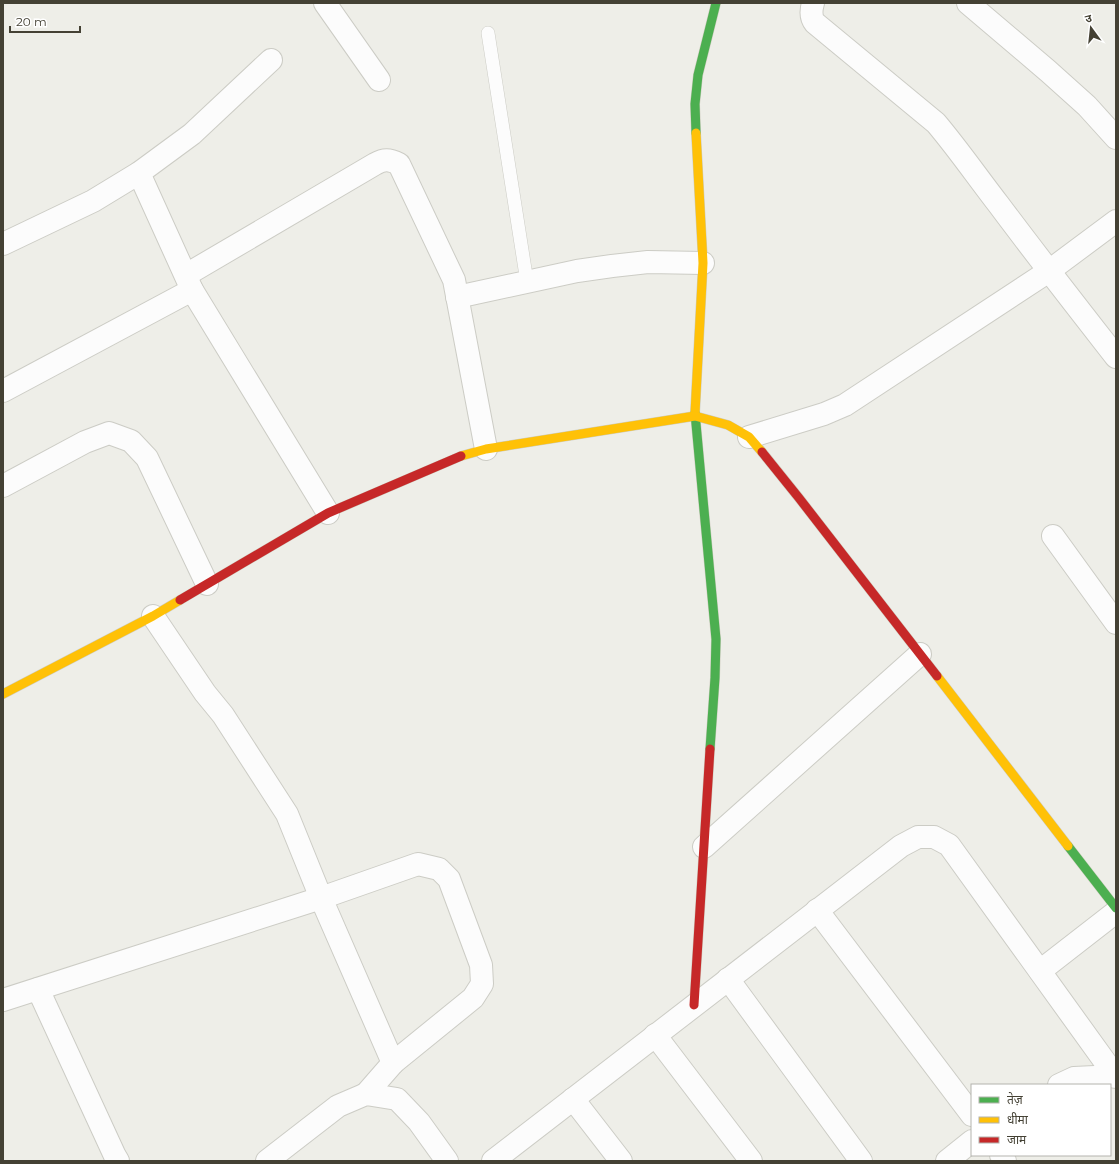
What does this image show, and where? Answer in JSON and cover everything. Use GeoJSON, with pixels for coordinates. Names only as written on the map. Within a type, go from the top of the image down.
{"type":"FeatureCollection","features":[{"type":"Feature","properties":{"kind":"street"},"geometry":{"type":"LineString","coordinates":[[325,3],[379,80]]}},
{"type":"Feature","properties":{"kind":"street"},"geometry":{"type":"LineString","coordinates":[[694,1005],[715,678],[716,640],[695,416],[703,263],[695,104],[698,75],[716,3]]}},
{"type":"Feature","properties":{"kind":"street"},"geometry":{"type":"LineString","coordinates":[[813,3],[811,11],[812,20],[815,23],[936,123],[949,138],[1116,357]]}},
{"type":"Feature","properties":{"kind":"street"},"geometry":{"type":"LineString","coordinates":[[968,3],[1087,106],[1116,138]]}},
{"type":"Feature","properties":{"kind":"street"},"geometry":{"type":"LineString","coordinates":[[3,244],[93,201],[138,173],[192,134],[271,60]]}},
{"type":"Feature","properties":{"kind":"street"},"geometry":{"type":"LineString","coordinates":[[3,391],[189,282],[375,164],[383,160],[390,160],[399,164],[454,280],[486,449]]}},
{"type":"Feature","properties":{"kind":"street"},"geometry":{"type":"LineString","coordinates":[[138,173],[189,282],[328,513]]}},
{"type":"Feature","properties":{"kind":"street"},"geometry":{"type":"LineString","coordinates":[[749,437],[824,414],[845,405],[1049,271],[1116,221]]}},
{"type":"Feature","properties":{"kind":"street"},"geometry":{"type":"LineString","coordinates":[[457,297],[577,271],[648,262],[703,263]]}},
{"type":"Feature","properties":{"kind":"street"},"geometry":{"type":"LineString","coordinates":[[3,694],[152,616],[328,513],[455,458],[486,449],[695,416],[728,425],[749,437],[799,498],[1116,908]]}},
{"type":"Feature","properties":{"kind":"street"},"geometry":{"type":"LineString","coordinates":[[3,486],[85,442],[109,433],[131,440],[147,458],[207,584]]}},
{"type":"Feature","properties":{"kind":"street"},"geometry":{"type":"LineString","coordinates":[[1053,536],[1116,624]]}},
{"type":"Feature","properties":{"kind":"street"},"geometry":{"type":"LineString","coordinates":[[152,616],[205,693],[223,715],[287,814],[321,898],[393,1063]]}},
{"type":"Feature","properties":{"kind":"street"},"geometry":{"type":"LineString","coordinates":[[704,848],[920,654]]}},
{"type":"Feature","properties":{"kind":"street"},"geometry":{"type":"LineString","coordinates":[[493,1161],[900,846],[918,837],[934,837],[949,845],[1116,1076]]}},
{"type":"Feature","properties":{"kind":"street"},"geometry":{"type":"LineString","coordinates":[[3,1000],[321,898],[418,864],[439,869],[449,879],[481,965],[482,984],[473,998],[393,1063],[366,1094],[338,1106],[267,1161]]}},
{"type":"Feature","properties":{"kind":"street"},"geometry":{"type":"LineString","coordinates":[[817,910],[971,1114]]}},
{"type":"Feature","properties":{"kind":"street"},"geometry":{"type":"LineString","coordinates":[[1040,971],[1116,912]]}},
{"type":"Feature","properties":{"kind":"street"},"geometry":{"type":"LineString","coordinates":[[728,979],[861,1161]]}},
{"type":"Feature","properties":{"kind":"street"},"geometry":{"type":"LineString","coordinates":[[38,989],[118,1161]]}},
{"type":"Feature","properties":{"kind":"street"},"geometry":{"type":"LineString","coordinates":[[656,1035],[751,1161]]}},
{"type":"Feature","properties":{"kind":"street"},"geometry":{"type":"LineString","coordinates":[[1061,1084],[1074,1078],[1116,1076]]}},
{"type":"Feature","properties":{"kind":"street"},"geometry":{"type":"LineString","coordinates":[[366,1094],[397,1099],[419,1122],[447,1161]]}},
{"type":"Feature","properties":{"kind":"street"},"geometry":{"type":"LineString","coordinates":[[574,1099],[622,1161]]}},
{"type":"Feature","properties":{"kind":"street"},"geometry":{"type":"LineString","coordinates":[[947,1161],[971,1142]]}},
{"type":"Feature","properties":{"kind":"lane"},"geometry":{"type":"LineString","coordinates":[[488,33],[527,282]]}},
{"type":"Feature","properties":{"kind":"traffic: fast"},"geometry":{"type":"LineString","coordinates":[[696,133],[695,104],[698,75],[716,3]]}},
{"type":"Feature","properties":{"kind":"traffic: fast"},"geometry":{"type":"LineString","coordinates":[[695,413],[716,639],[710,749]]}},
{"type":"Feature","properties":{"kind":"traffic: fast"},"geometry":{"type":"LineString","coordinates":[[1068,846],[1116,908]]}},
{"type":"Feature","properties":{"kind":"traffic: slow"},"geometry":{"type":"LineString","coordinates":[[695,413],[703,263],[696,133]]}},
{"type":"Feature","properties":{"kind":"traffic: slow"},"geometry":{"type":"LineString","coordinates":[[461,456],[486,449],[695,416],[728,425],[749,437],[762,452]]}},
{"type":"Feature","properties":{"kind":"traffic: slow"},"geometry":{"type":"LineString","coordinates":[[3,694],[153,616],[180,600]]}},
{"type":"Feature","properties":{"kind":"traffic: slow"},"geometry":{"type":"LineString","coordinates":[[937,676],[1068,846]]}},
{"type":"Feature","properties":{"kind":"traffic: jam"},"geometry":{"type":"LineString","coordinates":[[762,452],[937,676]]}},
{"type":"Feature","properties":{"kind":"traffic: jam"},"geometry":{"type":"LineString","coordinates":[[180,600],[328,513],[461,456]]}},
{"type":"Feature","properties":{"kind":"traffic: jam"},"geometry":{"type":"LineString","coordinates":[[694,1005],[710,749]]}}]}
